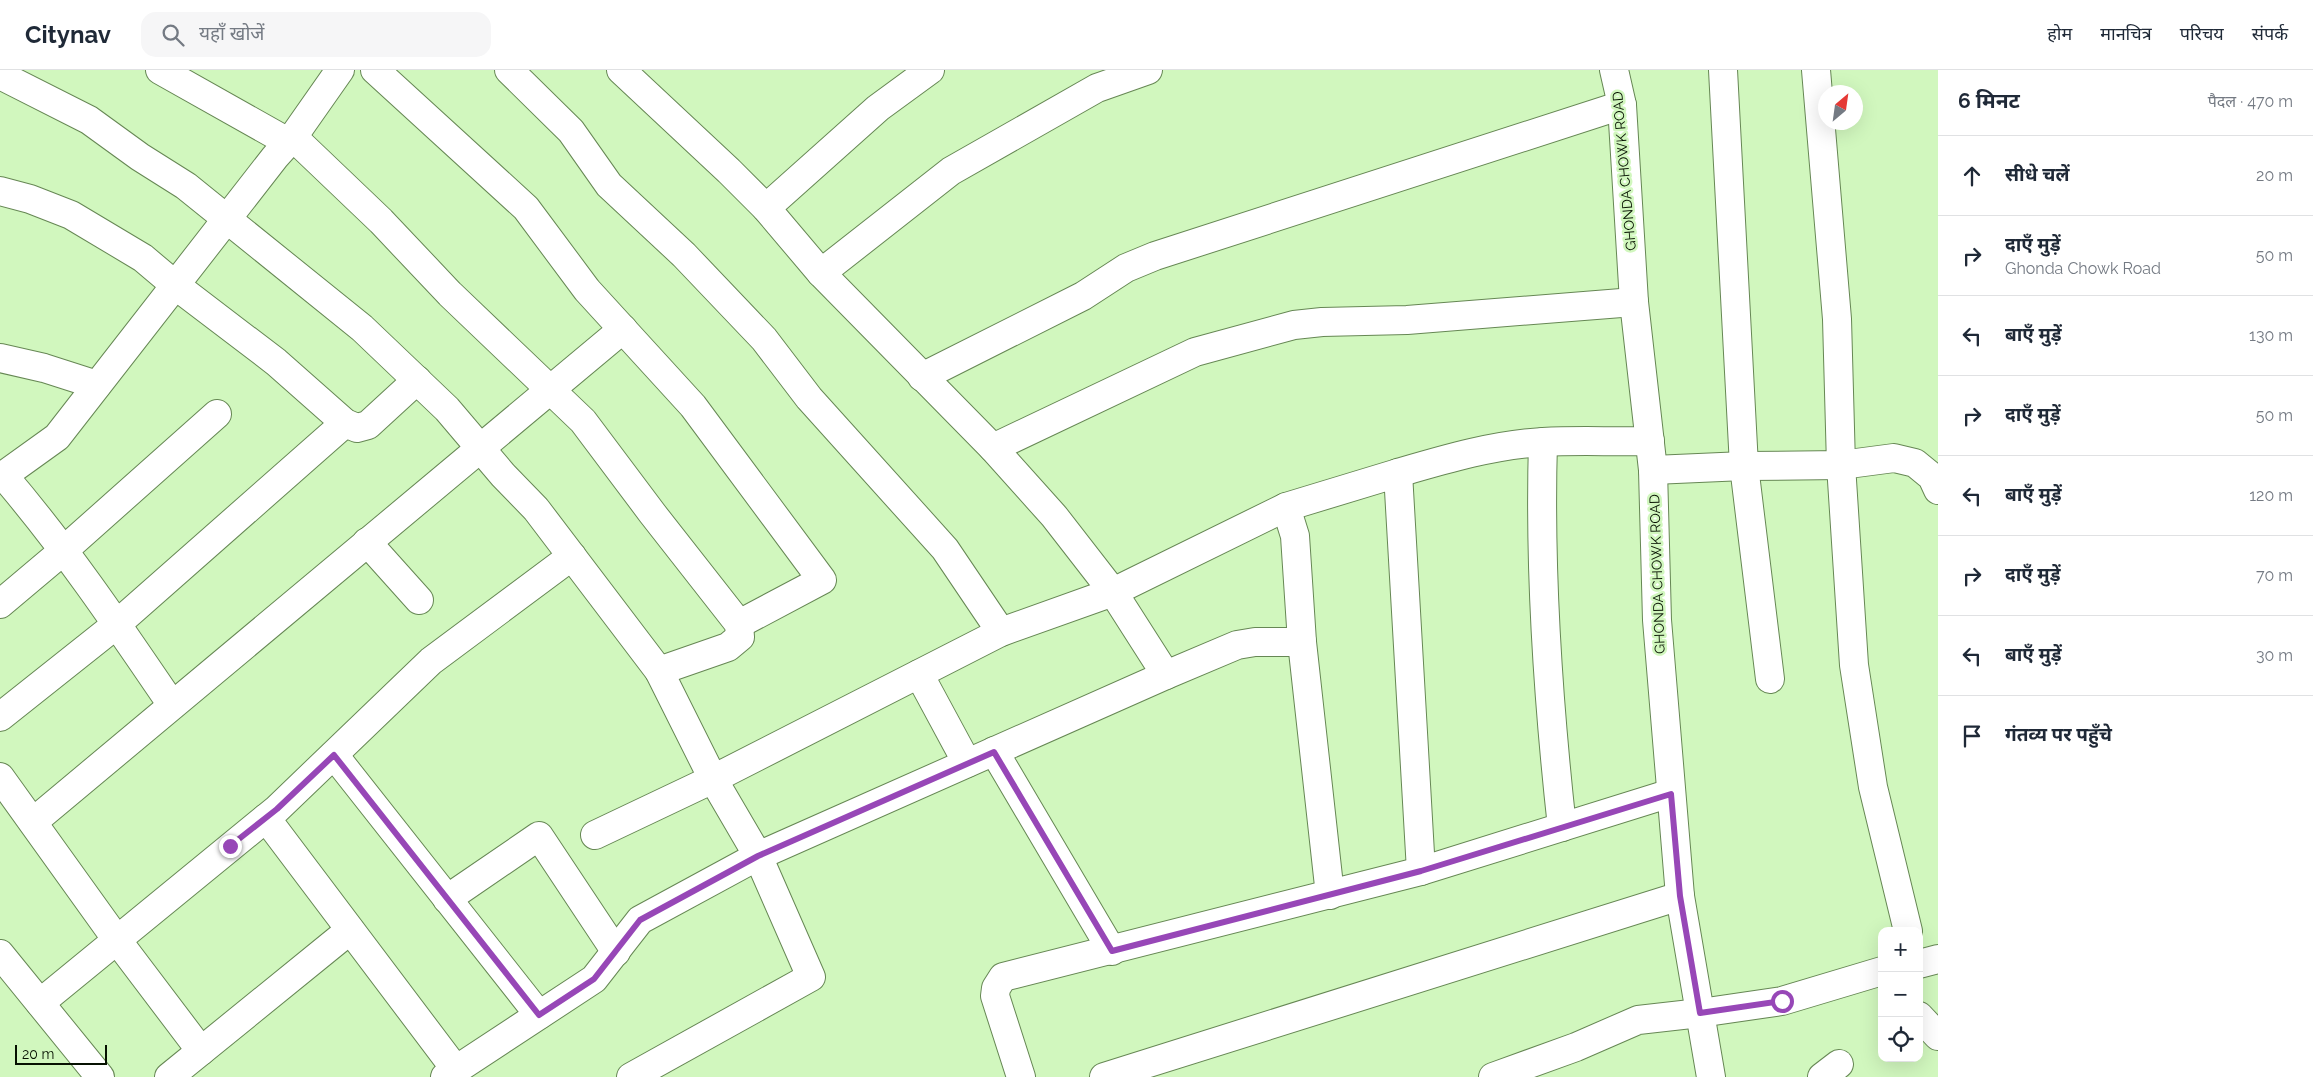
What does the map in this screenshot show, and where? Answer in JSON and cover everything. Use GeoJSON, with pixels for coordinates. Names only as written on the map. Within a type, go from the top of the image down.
{"type":"FeatureCollection","features":[{"type":"Feature","properties":{"kind":"street"},"geometry":{"type":"LineString","coordinates":[[160,70],[290,140],[380,222],[450,294],[583,421],[739,624],[740,637],[728,647],[659,671]]}},
{"type":"Feature","properties":{"kind":"street"},"geometry":{"type":"LineString","coordinates":[[172,705],[117,624],[32,509],[2,476],[57,437],[290,140],[340,70]]}},
{"type":"Feature","properties":{"kind":"street"},"geometry":{"type":"LineString","coordinates":[[375,70],[526,208],[588,290],[693,406],[822,580],[739,624]]}},
{"type":"Feature","properties":{"kind":"street"},"geometry":{"type":"LineString","coordinates":[[509,70],[571,131],[609,185],[684,255],[764,339],[809,398],[946,549],[1001,632]]}},
{"type":"Feature","properties":{"kind":"street"},"geometry":{"type":"LineString","coordinates":[[621,70],[730,171],[766,208],[821,273],[994,448],[1054,516],[1113,592],[1166,675]]}},
{"type":"Feature","properties":{"kind":"street"},"geometry":{"type":"LineString","coordinates":[[766,208],[878,108],[930,70]]}},
{"type":"Feature","properties":{"kind":"street"},"geometry":{"type":"LineString","coordinates":[[821,273],[952,171],[1097,88],[1148,70]]}},
{"type":"Feature","properties":{"kind":"street","name":"GHONDA CHOWK ROAD"},"geometry":{"type":"LineString","coordinates":[[1614,70],[1622,104],[1634,302],[1653,470],[1657,620],[1680,896],[1711,1077]]}},
{"type":"Feature","properties":{"kind":"street"},"geometry":{"type":"LineString","coordinates":[[1723,70],[1744,466],[1770,679]]}},
{"type":"Feature","properties":{"kind":"street"},"geometry":{"type":"LineString","coordinates":[[1816,70],[1837,319],[1840,465],[1854,665],[1873,787],[1907,927]]}},
{"type":"Feature","properties":{"kind":"street"},"geometry":{"type":"LineString","coordinates":[[0,74],[89,120],[140,157],[186,186],[362,328],[447,409],[536,509],[659,671],[713,779],[758,856],[811,977],[642,1074]]}},
{"type":"Feature","properties":{"kind":"street"},"geometry":{"type":"LineString","coordinates":[[922,377],[1083,296],[1126,268],[1155,256],[1622,104]]}},
{"type":"Feature","properties":{"kind":"street"},"geometry":{"type":"LineString","coordinates":[[0,191],[30,199],[71,215],[143,258],[175,285],[276,362],[345,423],[356,428],[368,425],[417,380]]}},
{"type":"Feature","properties":{"kind":"street"},"geometry":{"type":"LineString","coordinates":[[994,448],[1195,352],[1294,325],[1322,322],[1407,320],[1634,302]]}},
{"type":"Feature","properties":{"kind":"street"},"geometry":{"type":"LineString","coordinates":[[33,822],[480,447],[624,329]]}},
{"type":"Feature","properties":{"kind":"street"},"geometry":{"type":"LineString","coordinates":[[0,358],[44,368],[97,385]]}},
{"type":"Feature","properties":{"kind":"street"},"geometry":{"type":"LineString","coordinates":[[0,604],[63,551],[217,414]]}},
{"type":"Feature","properties":{"kind":"street"},"geometry":{"type":"LineString","coordinates":[[0,717],[117,624],[345,423]]}},
{"type":"Feature","properties":{"kind":"street"},"geometry":{"type":"LineString","coordinates":[[595,835],[713,779],[1001,632],[1113,592],[1286,507],[1482,450],[1543,442],[1650,441]]}},
{"type":"Feature","properties":{"kind":"street"},"geometry":{"type":"LineString","coordinates":[[1543,442],[1541,508],[1544,599],[1552,734],[1562,827]]}},
{"type":"Feature","properties":{"kind":"street"},"geometry":{"type":"LineString","coordinates":[[1653,470],[1744,466],[1840,465],[1894,458],[1915,463],[1936,481]]}},
{"type":"Feature","properties":{"kind":"street"},"geometry":{"type":"LineString","coordinates":[[1398,473],[1421,871]]}},
{"type":"Feature","properties":{"kind":"street"},"geometry":{"type":"LineString","coordinates":[[1286,507],[1295,536],[1302,642],[1330,895]]}},
{"type":"Feature","properties":{"kind":"street"},"geometry":{"type":"LineString","coordinates":[[367,542],[419,600]]}},
{"type":"Feature","properties":{"kind":"street"},"geometry":{"type":"LineString","coordinates":[[40,1003],[266,818],[431,661],[572,556]]}},
{"type":"Feature","properties":{"kind":"street"},"geometry":{"type":"LineString","coordinates":[[266,818],[350,930],[450,1073],[594,979],[640,920],[758,856],[1237,645],[1255,642],[1302,642]]}},
{"type":"Feature","properties":{"kind":"street"},"geometry":{"type":"LineString","coordinates":[[919,674],[968,763]]}},
{"type":"Feature","properties":{"kind":"street"},"geometry":{"type":"LineString","coordinates":[[994,752],[1112,951]]}},
{"type":"Feature","properties":{"kind":"street"},"geometry":{"type":"LineString","coordinates":[[334,755],[539,1015]]}},
{"type":"Feature","properties":{"kind":"street"},"geometry":{"type":"LineString","coordinates":[[0,777],[117,940],[201,1051]]}},
{"type":"Feature","properties":{"kind":"street"},"geometry":{"type":"LineString","coordinates":[[1021,1077],[995,996],[996,988],[1003,977],[1112,951],[1421,871],[1671,794]]}},
{"type":"Feature","properties":{"kind":"street"},"geometry":{"type":"LineString","coordinates":[[447,899],[539,836],[616,952]]}},
{"type":"Feature","properties":{"kind":"street"},"geometry":{"type":"LineString","coordinates":[[1120,1075],[1680,896]]}},
{"type":"Feature","properties":{"kind":"street"},"geometry":{"type":"LineString","coordinates":[[169,1077],[350,930]]}},
{"type":"Feature","properties":{"kind":"street"},"geometry":{"type":"LineString","coordinates":[[0,954],[100,1077]]}},
{"type":"Feature","properties":{"kind":"street"},"geometry":{"type":"LineString","coordinates":[[1493,1077],[1576,1047],[1638,1020],[1782,1001],[1878,974]]}},
{"type":"Feature","properties":{"kind":"street"},"geometry":{"type":"LineString","coordinates":[[1920,1017],[1938,1036]]}},
{"type":"Feature","properties":{"kind":"route"},"geometry":{"type":"LineString","coordinates":[[230,846],[277,809],[334,755],[539,1015],[594,979],[640,920],[758,856],[994,752],[1112,951],[1421,871],[1671,794],[1680,896],[1700,1013],[1782,1001]]}}]}
